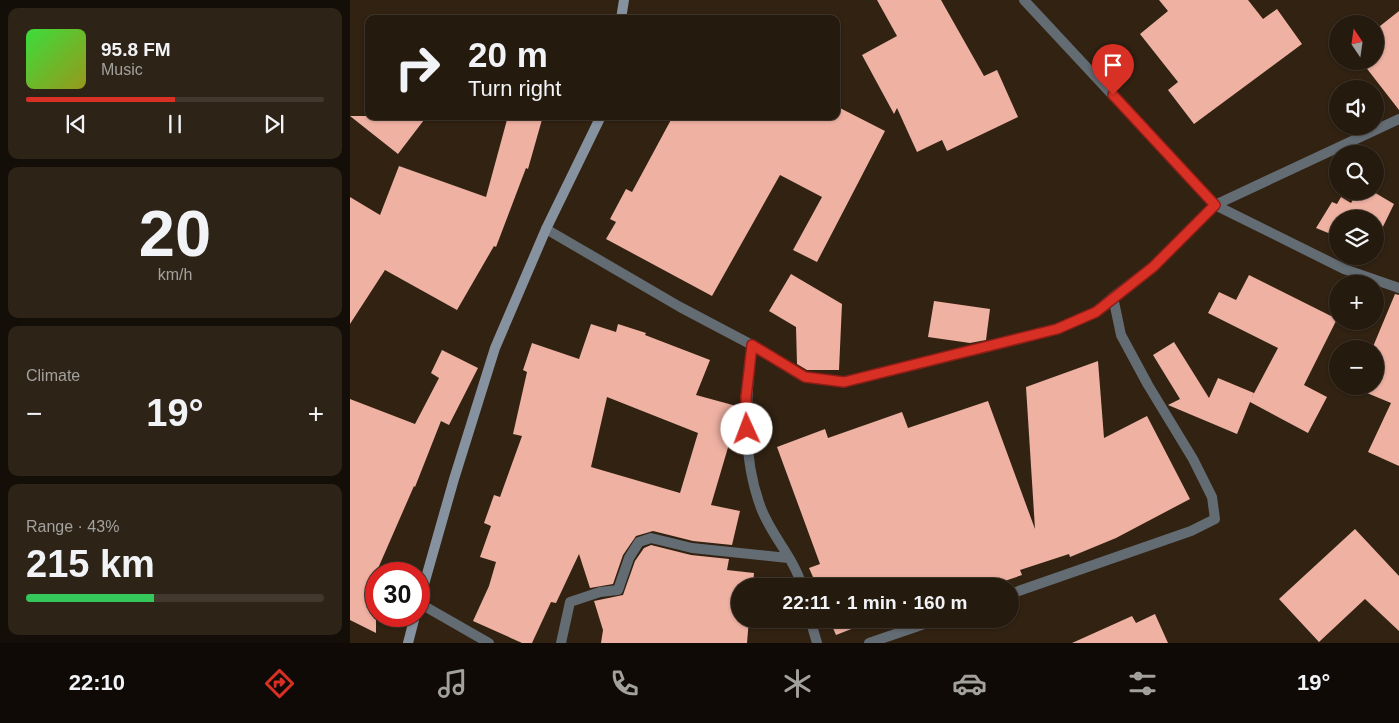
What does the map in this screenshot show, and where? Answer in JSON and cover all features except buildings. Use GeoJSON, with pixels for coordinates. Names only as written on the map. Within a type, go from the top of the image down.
{"type":"FeatureCollection","features":[{"type":"Feature","properties":{"kind":"main road"},"geometry":{"type":"LineString","coordinates":[[622,15],[624,0]]}},
{"type":"Feature","properties":{"kind":"main road"},"geometry":{"type":"LineString","coordinates":[[430,563],[495,348],[546,229],[599,120]]}},
{"type":"Feature","properties":{"kind":"main road"},"geometry":{"type":"LineString","coordinates":[[408,643],[412,627]]}},
{"type":"Feature","properties":{"kind":"street"},"geometry":{"type":"LineString","coordinates":[[1024,0],[1215,205],[1344,269],[1399,288]]}},
{"type":"Feature","properties":{"kind":"street"},"geometry":{"type":"LineString","coordinates":[[546,229],[805,377],[844,382],[1057,329],[1096,312],[1153,267],[1215,205],[1399,120]]}},
{"type":"Feature","properties":{"kind":"street"},"geometry":{"type":"LineString","coordinates":[[1019,591],[1191,531],[1215,519],[1212,497],[1193,460],[1148,386],[1121,335],[1113,297]]}},
{"type":"Feature","properties":{"kind":"street"},"geometry":{"type":"LineString","coordinates":[[752,345],[746,397],[748,461],[761,509],[798,578]]}},
{"type":"Feature","properties":{"kind":"street"},"geometry":{"type":"LineString","coordinates":[[561,643],[570,602],[600,592],[618,590],[629,558],[639,542],[651,538],[692,548],[788,558]]}},
{"type":"Feature","properties":{"kind":"street"},"geometry":{"type":"LineString","coordinates":[[430,608],[489,643]]}},
{"type":"Feature","properties":{"kind":"street"},"geometry":{"type":"LineString","coordinates":[[813,628],[817,643]]}},
{"type":"Feature","properties":{"kind":"street"},"geometry":{"type":"LineString","coordinates":[[870,643],[913,628]]}},
{"type":"Feature","properties":{"kind":"route"},"geometry":{"type":"LineString","coordinates":[[747,429],[746,397],[752,345],[805,377],[844,382],[1057,329],[1096,312],[1153,267],[1215,205],[1113,95]]}}]}
